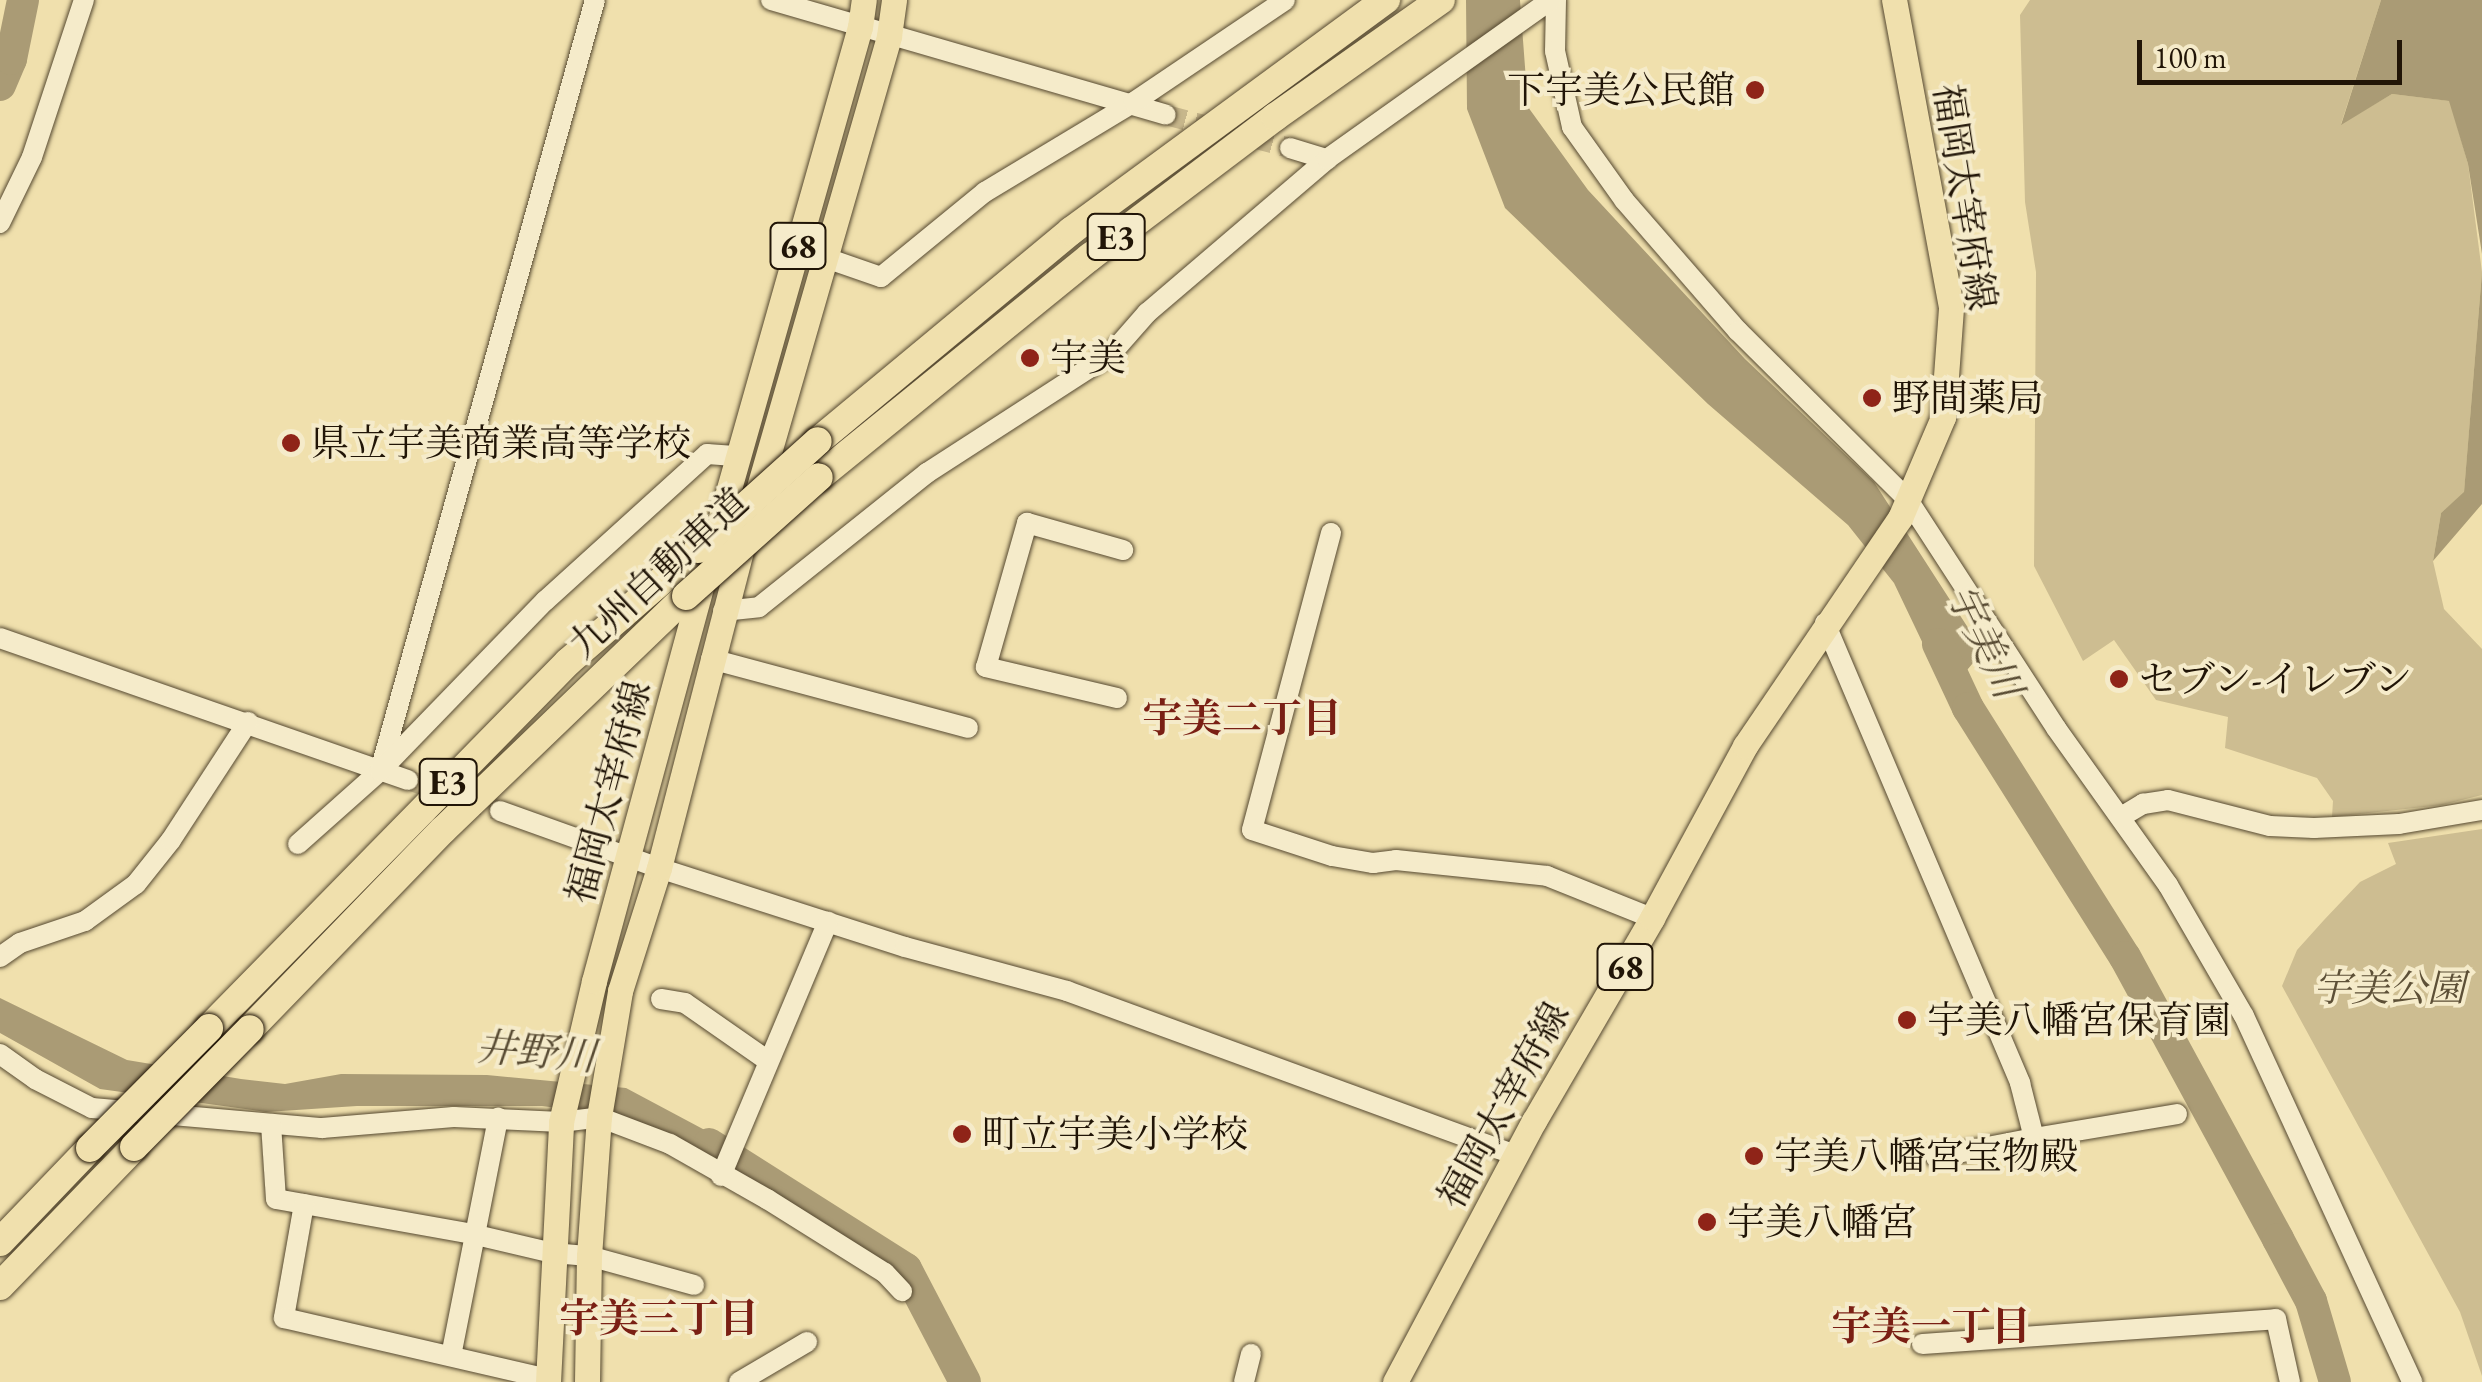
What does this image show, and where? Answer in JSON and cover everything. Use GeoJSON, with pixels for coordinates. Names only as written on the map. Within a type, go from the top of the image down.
{"type":"FeatureCollection","features":[{"type":"Feature","properties":{"kind":"highway","name":"九州自動車道"},"geometry":{"type":"LineString","coordinates":[[0,1242],[568,662],[818,441],[1071,230],[1386,0]]}},
{"type":"Feature","properties":{"kind":"highway","name":"九州自動車道"},"geometry":{"type":"LineString","coordinates":[[0,1286],[497,777],[686,596],[819,477],[1090,256],[1432,6]]}},
{"type":"Feature","properties":{"kind":"main road","name":"福岡太宰府線"},"geometry":{"type":"LineString","coordinates":[[548,1381],[561,1122],[594,981],[688,631],[860,27],[864,0]]}},
{"type":"Feature","properties":{"kind":"main road","name":"福岡太宰府線"},"geometry":{"type":"LineString","coordinates":[[587,1382],[589,1256],[598,1117],[620,991],[659,868],[724,611],[890,36],[894,0]]}},
{"type":"Feature","properties":{"kind":"main road","name":"福岡太宰府線"},"geometry":{"type":"LineString","coordinates":[[1396,1382],[1516,1155],[1745,746],[1904,509],[1943,417],[1950,307],[1894,0]]}},
{"type":"Feature","properties":{"kind":"street"},"geometry":{"type":"LineString","coordinates":[[0,223],[32,158],[84,0]]}},
{"type":"Feature","properties":{"kind":"street"},"geometry":{"type":"LineString","coordinates":[[380,771],[595,0]]}},
{"type":"Feature","properties":{"kind":"street"},"geometry":{"type":"LineString","coordinates":[[771,0],[1166,114]]}},
{"type":"Feature","properties":{"kind":"street"},"geometry":{"type":"LineString","coordinates":[[826,258],[881,277],[985,192],[1134,102],[1285,0]]}},
{"type":"Feature","properties":{"kind":"street"},"geometry":{"type":"LineString","coordinates":[[1552,1],[1555,51],[1572,127],[1624,200],[1715,305],[1904,509],[2121,817],[2244,1016],[2412,1382]]}},
{"type":"Feature","properties":{"kind":"street"},"geometry":{"type":"LineString","coordinates":[[724,611],[758,606],[927,473],[1111,354],[1147,313],[1326,160],[1552,1]]}},
{"type":"Feature","properties":{"kind":"street"},"geometry":{"type":"LineString","coordinates":[[1290,148],[1326,160]]}},
{"type":"Feature","properties":{"kind":"street"},"geometry":{"type":"LineString","coordinates":[[298,844],[380,771],[546,601],[708,454],[738,456]]}},
{"type":"Feature","properties":{"kind":"street"},"geometry":{"type":"LineString","coordinates":[[1117,698],[986,667],[1027,523],[1123,550]]}},
{"type":"Feature","properties":{"kind":"street"},"geometry":{"type":"LineString","coordinates":[[1331,533],[1252,830],[1332,856],[1373,863],[1396,860],[1548,876],[1652,918]]}},
{"type":"Feature","properties":{"kind":"street"},"geometry":{"type":"LineString","coordinates":[[1825,622],[2020,1083],[2034,1138]]}},
{"type":"Feature","properties":{"kind":"street"},"geometry":{"type":"LineString","coordinates":[[0,638],[408,780]]}},
{"type":"Feature","properties":{"kind":"street"},"geometry":{"type":"LineString","coordinates":[[712,659],[968,728]]}},
{"type":"Feature","properties":{"kind":"street"},"geometry":{"type":"LineString","coordinates":[[0,957],[20,944],[85,921],[136,884],[171,840],[248,722]]}},
{"type":"Feature","properties":{"kind":"street"},"geometry":{"type":"LineString","coordinates":[[2121,817],[2143,804],[2168,800],[2270,826],[2314,828],[2399,824],[2482,810]]}},
{"type":"Feature","properties":{"kind":"street"},"geometry":{"type":"LineString","coordinates":[[500,811],[659,868],[828,922],[1018,981],[1067,991],[1516,1155]]}},
{"type":"Feature","properties":{"kind":"street"},"geometry":{"type":"LineString","coordinates":[[723,1173],[828,922]]}},
{"type":"Feature","properties":{"kind":"street"},"geometry":{"type":"LineString","coordinates":[[661,999],[684,1004],[768,1061]]}},
{"type":"Feature","properties":{"kind":"street"},"geometry":{"type":"LineString","coordinates":[[0,1054],[35,1079],[92,1108],[322,1128],[498,1118],[561,1122],[598,1117],[670,1144],[723,1173],[885,1273],[902,1291]]}},
{"type":"Feature","properties":{"kind":"street"},"geometry":{"type":"LineString","coordinates":[[1936,1158],[2177,1114]]}},
{"type":"Feature","properties":{"kind":"street"},"geometry":{"type":"LineString","coordinates":[[451,1356],[472,1234],[498,1118]]}},
{"type":"Feature","properties":{"kind":"street"},"geometry":{"type":"LineString","coordinates":[[271,1124],[276,1199],[472,1234],[553,1254],[589,1256],[694,1285]]}},
{"type":"Feature","properties":{"kind":"street"},"geometry":{"type":"LineString","coordinates":[[304,1204],[284,1318],[548,1381]]}},
{"type":"Feature","properties":{"kind":"street"},"geometry":{"type":"LineString","coordinates":[[1922,1344],[2276,1319],[2290,1382]]}},
{"type":"Feature","properties":{"kind":"street"},"geometry":{"type":"LineString","coordinates":[[739,1382],[807,1342]]}},
{"type":"Feature","properties":{"kind":"street"},"geometry":{"type":"LineString","coordinates":[[1244,1382],[1251,1354]]}},
{"type":"Feature","properties":{"kind":"green space"},"geometry":{"type":"Polygon","coordinates":[[[2030,0],[2381,0],[2341,124],[2392,94],[2450,101],[2468,164],[2482,272],[2464,493],[2441,513],[2433,561],[2444,609],[2482,649],[2482,795],[2442,805],[2332,817],[2333,801],[2317,778],[2225,748],[2228,717],[2156,700],[2114,640],[2083,661],[2034,566],[2036,272],[2025,202],[2020,15],[2030,0]]]}},
{"type":"Feature","properties":{"kind":"green space","name":"宇美公園"},"geometry":{"type":"Polygon","coordinates":[[[2482,829],[2482,1376],[2460,1312],[2282,986],[2297,950],[2324,920],[2360,882],[2396,864],[2388,843],[2482,829]]]}},
{"type":"Feature","properties":{"kind":"shaded area"},"geometry":{"type":"Polygon","coordinates":[[[1466,0],[1520,0],[1528,107],[1588,190],[1745,359],[1874,482],[1983,651],[1947,694],[1894,583],[1848,525],[1708,404],[1505,208],[1467,109],[1466,0]]]}},
{"type":"Feature","properties":{"kind":"shaded area"},"geometry":{"type":"Polygon","coordinates":[[[2381,0],[2482,0],[2482,254],[2468,164],[2449,101],[2392,94],[2341,125],[2381,0]]]}},
{"type":"Feature","properties":{"kind":"shaded area"},"geometry":{"type":"Polygon","coordinates":[[[2482,272],[2482,504],[2433,561],[2441,513],[2464,492],[2482,272]]]}},
{"type":"Feature","properties":{"kind":"shaded area"},"geometry":{"type":"Polygon","coordinates":[[[0,998],[127,1060],[241,1079],[285,1084],[341,1074],[487,1075],[626,1088],[746,1152],[744,1179],[619,1116],[542,1106],[357,1106],[266,1112],[100,1089],[0,1033],[0,998]]]}},
{"type":"Feature","properties":{"kind":"waterway","name":"井野川"},"geometry":{"type":"LineString","coordinates":[[0,85],[11,59],[23,0]]}},
{"type":"Feature","properties":{"kind":"waterway","name":"宇美川"},"geometry":{"type":"LineString","coordinates":[[1938,644],[1968,708],[2125,957],[2278,1239],[2311,1301],[2335,1382]]}},
{"type":"Feature","properties":{"kind":"waterway","name":"井野川"},"geometry":{"type":"LineString","coordinates":[[709,1144],[906,1269],[965,1382]]}},
{"type":"Feature","properties":{"kind":"tunnel"},"geometry":{"type":"LineString","coordinates":[[1166,115],[1290,148]]}},
{"type":"Feature","properties":{"kind":"tunnel"},"geometry":{"type":"LineString","coordinates":[[408,780],[500,811]]}},
{"type":"Feature","properties":{"kind":"place","name":"下宇美公民館"},"geometry":{"type":"Point","coordinates":[1755,90]}},
{"type":"Feature","properties":{"kind":"place","name":"宇美"},"geometry":{"type":"Point","coordinates":[1030,358]}},
{"type":"Feature","properties":{"kind":"place","name":"野間薬局"},"geometry":{"type":"Point","coordinates":[1872,398]}},
{"type":"Feature","properties":{"kind":"place","name":"県立宇美商業高等学校"},"geometry":{"type":"Point","coordinates":[291,443]}},
{"type":"Feature","properties":{"kind":"place","name":"セブン-イレブン"},"geometry":{"type":"Point","coordinates":[2119,679]}},
{"type":"Feature","properties":{"kind":"place","name":"宇美八幡宮保育園"},"geometry":{"type":"Point","coordinates":[1907,1020]}},
{"type":"Feature","properties":{"kind":"place","name":"町立宇美小学校"},"geometry":{"type":"Point","coordinates":[962,1134]}},
{"type":"Feature","properties":{"kind":"place","name":"宇美八幡宮宝物殿"},"geometry":{"type":"Point","coordinates":[1754,1156]}},
{"type":"Feature","properties":{"kind":"place","name":"宇美八幡宮"},"geometry":{"type":"Point","coordinates":[1707,1222]}},
{"type":"Feature","properties":{"kind":"district","name":"宇美二丁目"},"geometry":{"type":"Point","coordinates":[1242,718]}},
{"type":"Feature","properties":{"kind":"district","name":"宇美三丁目"},"geometry":{"type":"Point","coordinates":[659,1318]}},
{"type":"Feature","properties":{"kind":"district","name":"宇美一丁目"},"geometry":{"type":"Point","coordinates":[1931,1326]}}]}
